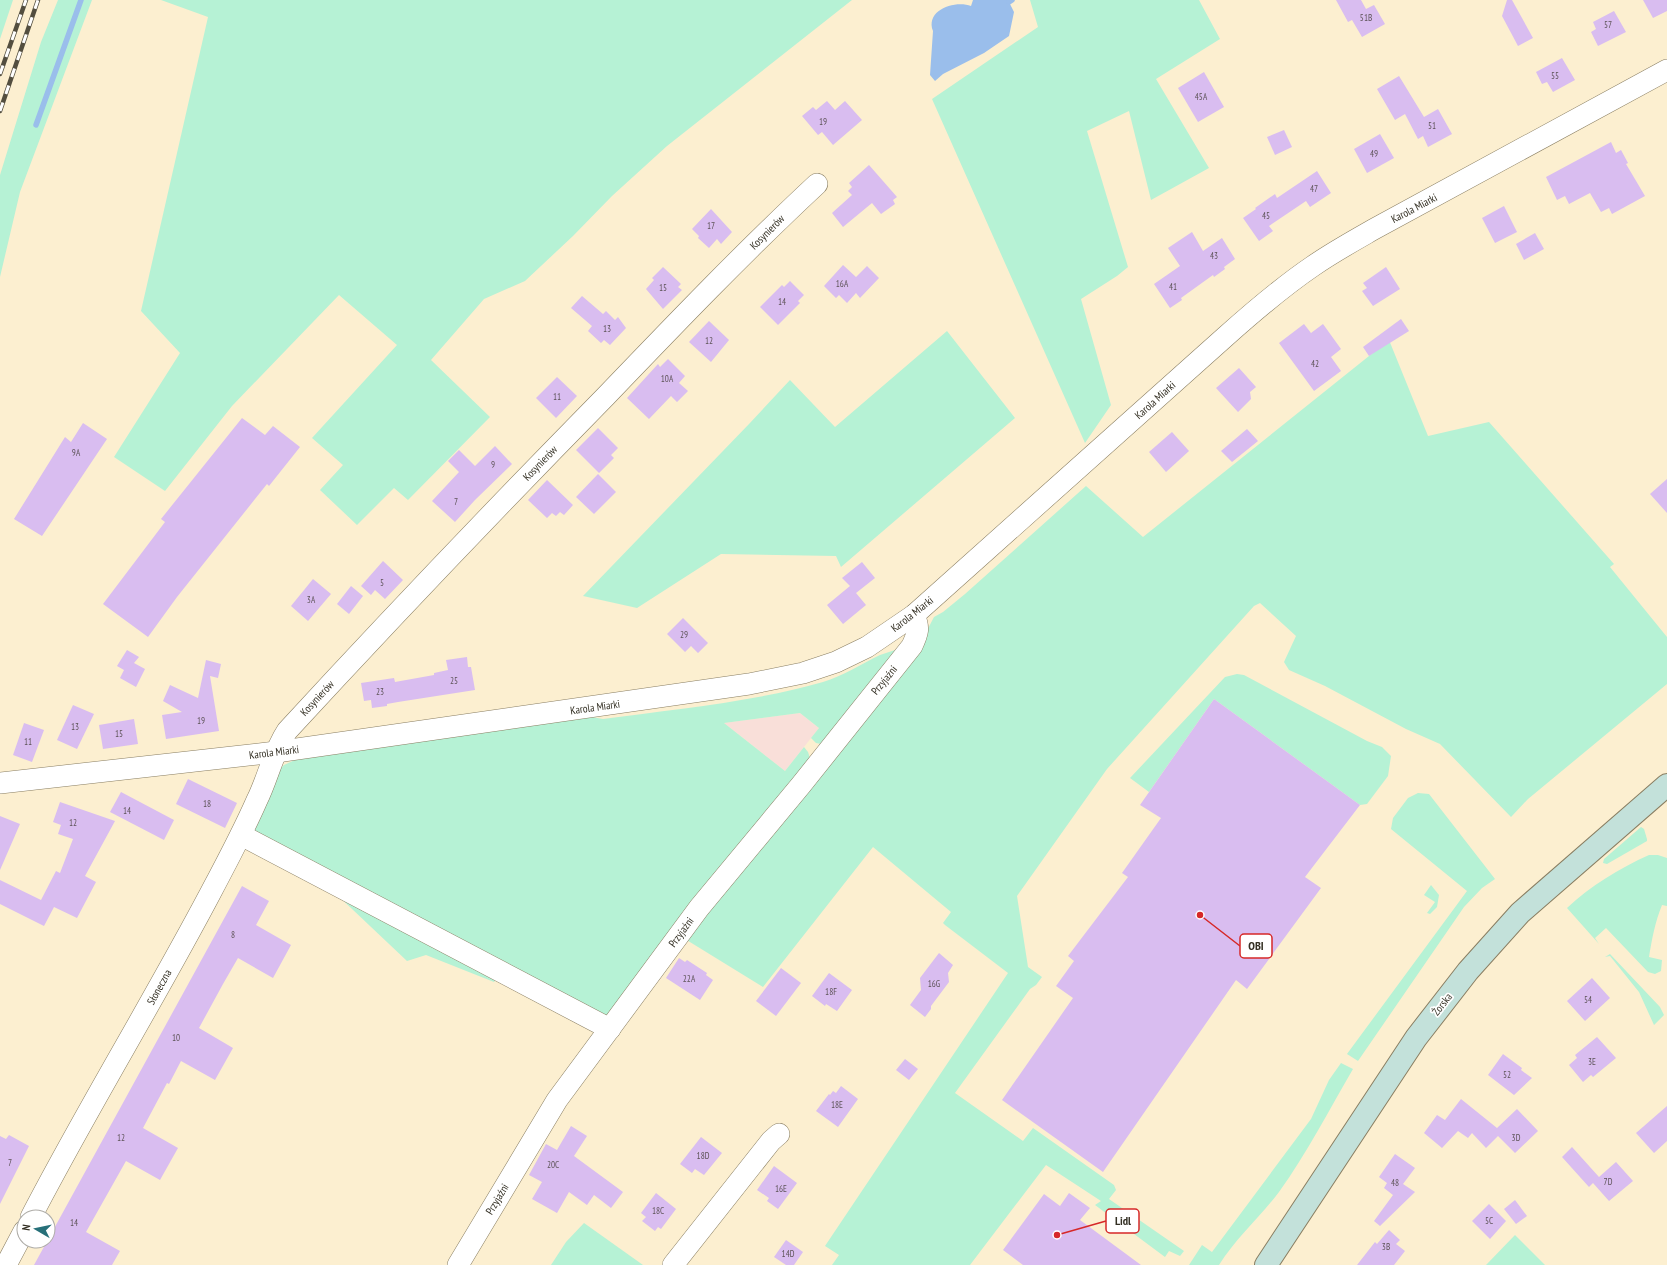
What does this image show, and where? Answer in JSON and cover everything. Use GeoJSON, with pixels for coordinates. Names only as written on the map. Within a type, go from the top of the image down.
{"type":"FeatureCollection","features":[{"type":"Feature","properties":{"kind":"main road","name":"Żorska"},"geometry":{"type":"LineString","coordinates":[[1266,1265],[1416,1038],[1468,971],[1493,942],[1526,908],[1667,785]]}},
{"type":"Feature","properties":{"kind":"street","name":"Karola Miarki"},"geometry":{"type":"LineString","coordinates":[[0,783],[276,752],[709,691],[787,677],[819,668],[852,655],[883,637],[914,615],[1225,336],[1299,276],[1330,255],[1376,228],[1667,70]]}},
{"type":"Feature","properties":{"kind":"street","name":"Kosynierów"},"geometry":{"type":"LineString","coordinates":[[276,752],[287,731],[454,552],[700,299],[777,221],[817,184]]}},
{"type":"Feature","properties":{"kind":"street","name":"Przyjaźni"},"geometry":{"type":"LineString","coordinates":[[458,1265],[557,1100],[699,908],[801,785],[912,646],[918,630],[918,624],[914,615]]}},
{"type":"Feature","properties":{"kind":"street","name":"Słoneczna"},"geometry":{"type":"LineString","coordinates":[[35,1209],[56,1168],[114,1070],[241,835],[258,800],[276,752]]}},
{"type":"Feature","properties":{"kind":"street"},"geometry":{"type":"LineString","coordinates":[[241,835],[610,1029]]}},
{"type":"Feature","properties":{"kind":"street"},"geometry":{"type":"LineString","coordinates":[[673,1265],[771,1141],[779,1134]]}},
{"type":"Feature","properties":{"kind":"street"},"geometry":{"type":"LineString","coordinates":[[6,1265],[16,1246]]}},
{"type":"Feature","properties":{"kind":"shaded area"},"geometry":{"type":"Polygon","coordinates":[[[800,713],[819,728],[785,771],[724,723],[800,713]]]}},
{"type":"Feature","properties":{"kind":"green space"},"geometry":{"type":"Polygon","coordinates":[[[0,0],[13,0],[0,39],[0,0]]]}},
{"type":"Feature","properties":{"kind":"green space"},"geometry":{"type":"Polygon","coordinates":[[[58,0],[92,0],[20,192],[0,277],[0,175],[41,42],[58,0]]]}},
{"type":"Feature","properties":{"kind":"green space"},"geometry":{"type":"Polygon","coordinates":[[[161,0],[852,0],[667,146],[612,196],[573,236],[525,281],[484,299],[431,360],[490,417],[408,500],[394,488],[357,525],[320,490],[343,465],[312,438],[397,345],[339,295],[232,406],[165,491],[114,457],[180,353],[141,311],[208,17],[161,0]]]}},
{"type":"Feature","properties":{"kind":"green space"},"geometry":{"type":"Polygon","coordinates":[[[1030,0],[1199,0],[1220,39],[1156,79],[1209,168],[1151,200],[1129,111],[1087,131],[1128,267],[1117,276],[1081,299],[1111,405],[1085,443],[932,99],[1038,27],[1030,0]]]}},
{"type":"Feature","properties":{"kind":"green space"},"geometry":{"type":"Polygon","coordinates":[[[947,331],[1015,418],[841,567],[836,556],[721,554],[637,608],[583,596],[790,380],[835,427],[947,331]]]}},
{"type":"Feature","properties":{"kind":"green space"},"geometry":{"type":"Polygon","coordinates":[[[1389,340],[1428,436],[1489,422],[1614,564],[1610,567],[1667,637],[1667,684],[1528,799],[1511,817],[1440,744],[1406,729],[1325,686],[1289,670],[1284,662],[1296,636],[1260,603],[1254,606],[1107,769],[1017,896],[1028,967],[1042,977],[1036,985],[1030,989],[955,1093],[1023,1141],[1033,1128],[1114,1185],[1116,1190],[1109,1199],[1184,1251],[1180,1256],[1169,1251],[1165,1257],[1095,1205],[1101,1201],[1046,1165],[970,1265],[832,1265],[839,1255],[825,1246],[1008,973],[945,925],[943,923],[951,912],[873,847],[763,987],[685,939],[921,642],[934,617],[943,612],[965,594],[1086,486],[1143,537],[1389,340]]]}},
{"type":"Feature","properties":{"kind":"green space"},"geometry":{"type":"Polygon","coordinates":[[[904,647],[821,744],[816,743],[811,738],[819,728],[800,713],[724,723],[785,771],[804,747],[810,758],[608,1017],[504,969],[494,982],[426,955],[407,961],[333,891],[242,844],[280,769],[284,765],[297,759],[592,717],[603,719],[770,695],[823,682],[845,673],[880,655],[904,647]]]}},
{"type":"Feature","properties":{"kind":"green space"},"geometry":{"type":"Polygon","coordinates":[[[1237,674],[1244,675],[1367,741],[1382,747],[1391,756],[1388,776],[1367,804],[1360,805],[1214,699],[1149,792],[1130,778],[1225,677],[1237,674]]]}},
{"type":"Feature","properties":{"kind":"green space"},"geometry":{"type":"Polygon","coordinates":[[[1418,793],[1429,794],[1495,879],[1482,888],[1464,907],[1358,1061],[1347,1054],[1467,891],[1391,829],[1393,818],[1408,798],[1418,793]]]}},
{"type":"Feature","properties":{"kind":"green space"},"geometry":{"type":"Polygon","coordinates":[[[1641,827],[1644,829],[1647,841],[1607,864],[1603,863],[1604,859],[1641,827]]]}},
{"type":"Feature","properties":{"kind":"green space"},"geometry":{"type":"Polygon","coordinates":[[[1649,855],[1658,855],[1667,858],[1667,906],[1662,905],[1654,931],[1649,957],[1662,960],[1661,971],[1655,974],[1648,972],[1606,928],[1595,938],[1599,944],[1567,908],[1585,892],[1606,878],[1649,855]]]}},
{"type":"Feature","properties":{"kind":"green space"},"geometry":{"type":"Polygon","coordinates":[[[1431,885],[1439,895],[1437,907],[1430,914],[1427,913],[1435,902],[1424,895],[1431,885]]]}},
{"type":"Feature","properties":{"kind":"green space"},"geometry":{"type":"Polygon","coordinates":[[[1610,954],[1660,1007],[1664,1015],[1654,1025],[1639,992],[1610,956],[1605,957],[1610,954]]]}},
{"type":"Feature","properties":{"kind":"green space"},"geometry":{"type":"Polygon","coordinates":[[[1341,1063],[1353,1069],[1308,1147],[1279,1192],[1233,1246],[1219,1265],[1189,1265],[1202,1245],[1212,1252],[1311,1119],[1329,1080],[1341,1063]]]}},
{"type":"Feature","properties":{"kind":"green space"},"geometry":{"type":"Polygon","coordinates":[[[584,1223],[643,1265],[551,1265],[566,1242],[584,1223]]]}},
{"type":"Feature","properties":{"kind":"green space"},"geometry":{"type":"Polygon","coordinates":[[[1515,1235],[1545,1265],[1486,1265],[1515,1235]]]}},
{"type":"Feature","properties":{"kind":"water"},"geometry":{"type":"Polygon","coordinates":[[[973,0],[1008,0],[1014,12],[1009,36],[984,53],[943,74],[935,81],[930,75],[933,17],[943,8],[957,4],[971,6],[973,0]]]}},
{"type":"Feature","properties":{"kind":"building"},"geometry":{"type":"Polygon","coordinates":[[[1336,0],[1361,0],[1366,9],[1374,5],[1385,24],[1362,37],[1352,20],[1348,22],[1336,0]]]}},
{"type":"Feature","properties":{"kind":"building"},"geometry":{"type":"Polygon","coordinates":[[[1507,0],[1512,0],[1533,38],[1518,46],[1502,16],[1507,0]]]}},
{"type":"Feature","properties":{"kind":"building"},"geometry":{"type":"Polygon","coordinates":[[[1643,0],[1667,0],[1667,11],[1653,18],[1643,0]]]}},
{"type":"Feature","properties":{"kind":"building"},"geometry":{"type":"Polygon","coordinates":[[[1614,11],[1626,32],[1598,46],[1591,32],[1596,29],[1593,22],[1614,11]]]}},
{"type":"Feature","properties":{"kind":"building"},"geometry":{"type":"Polygon","coordinates":[[[1562,58],[1575,80],[1553,92],[1547,82],[1542,84],[1536,72],[1562,58]]]}},
{"type":"Feature","properties":{"kind":"building"},"geometry":{"type":"Polygon","coordinates":[[[1204,72],[1224,107],[1198,122],[1178,88],[1204,72]]]}},
{"type":"Feature","properties":{"kind":"building"},"geometry":{"type":"Polygon","coordinates":[[[1399,76],[1424,117],[1438,109],[1452,134],[1428,147],[1423,136],[1418,139],[1405,114],[1395,120],[1377,89],[1399,76]]]}},
{"type":"Feature","properties":{"kind":"building"},"geometry":{"type":"Polygon","coordinates":[[[827,101],[835,110],[845,101],[862,120],[833,145],[822,132],[818,135],[802,116],[813,107],[816,110],[827,101]]]}},
{"type":"Feature","properties":{"kind":"building"},"geometry":{"type":"Polygon","coordinates":[[[1284,130],[1292,147],[1275,155],[1267,137],[1284,130]]]}},
{"type":"Feature","properties":{"kind":"building"},"geometry":{"type":"Polygon","coordinates":[[[1380,134],[1394,158],[1367,173],[1354,149],[1380,134]]]}},
{"type":"Feature","properties":{"kind":"building"},"geometry":{"type":"Polygon","coordinates":[[[1611,142],[1616,153],[1621,150],[1628,163],[1626,164],[1645,196],[1612,214],[1609,208],[1601,212],[1590,193],[1569,204],[1565,196],[1557,200],[1546,177],[1611,142]]]}},
{"type":"Feature","properties":{"kind":"building"},"geometry":{"type":"Polygon","coordinates":[[[869,165],[897,197],[893,200],[895,204],[881,214],[872,203],[843,227],[832,213],[852,195],[848,191],[852,187],[849,183],[869,165]]]}},
{"type":"Feature","properties":{"kind":"building"},"geometry":{"type":"Polygon","coordinates":[[[1317,171],[1331,193],[1310,207],[1306,201],[1269,226],[1273,231],[1259,241],[1243,218],[1275,194],[1277,198],[1317,171]]]}},
{"type":"Feature","properties":{"kind":"building"},"geometry":{"type":"Polygon","coordinates":[[[1504,206],[1517,232],[1495,243],[1482,218],[1504,206]]]}},
{"type":"Feature","properties":{"kind":"building"},"geometry":{"type":"Polygon","coordinates":[[[711,209],[732,232],[721,244],[717,239],[709,248],[698,238],[699,236],[692,229],[711,209]]]}},
{"type":"Feature","properties":{"kind":"building"},"geometry":{"type":"Polygon","coordinates":[[[1192,232],[1203,251],[1222,238],[1235,259],[1224,267],[1225,269],[1214,277],[1213,275],[1181,298],[1182,300],[1170,308],[1154,284],[1180,266],[1168,248],[1192,232]]]}},
{"type":"Feature","properties":{"kind":"building"},"geometry":{"type":"Polygon","coordinates":[[[1535,233],[1544,249],[1524,260],[1516,244],[1535,233]]]}},
{"type":"Feature","properties":{"kind":"building"},"geometry":{"type":"Polygon","coordinates":[[[843,265],[856,277],[867,266],[879,278],[860,298],[856,293],[847,303],[839,295],[836,298],[824,286],[843,265]]]}},
{"type":"Feature","properties":{"kind":"building"},"geometry":{"type":"Polygon","coordinates":[[[663,267],[681,284],[678,287],[682,290],[663,309],[646,289],[654,280],[652,278],[663,267]]]}},
{"type":"Feature","properties":{"kind":"building"},"geometry":{"type":"Polygon","coordinates":[[[1386,267],[1400,289],[1373,306],[1362,291],[1367,288],[1363,283],[1386,267]]]}},
{"type":"Feature","properties":{"kind":"building"},"geometry":{"type":"Polygon","coordinates":[[[790,281],[804,295],[798,301],[800,303],[778,325],[760,307],[782,285],[784,287],[790,281]]]}},
{"type":"Feature","properties":{"kind":"building"},"geometry":{"type":"Polygon","coordinates":[[[582,296],[603,314],[606,311],[615,320],[618,317],[626,328],[610,345],[604,340],[601,343],[588,331],[592,326],[571,308],[582,296]]]}},
{"type":"Feature","properties":{"kind":"building"},"geometry":{"type":"Polygon","coordinates":[[[1401,319],[1409,331],[1369,356],[1363,347],[1401,319]]]}},
{"type":"Feature","properties":{"kind":"building"},"geometry":{"type":"Polygon","coordinates":[[[709,321],[729,340],[711,362],[689,342],[709,321]]]}},
{"type":"Feature","properties":{"kind":"building"},"geometry":{"type":"Polygon","coordinates":[[[1304,324],[1311,333],[1323,324],[1341,349],[1331,357],[1341,371],[1314,391],[1279,343],[1304,324]]]}},
{"type":"Feature","properties":{"kind":"building"},"geometry":{"type":"Polygon","coordinates":[[[668,359],[685,376],[679,383],[688,391],[677,402],[671,396],[649,419],[627,398],[658,364],[660,367],[668,359]]]}},
{"type":"Feature","properties":{"kind":"building"},"geometry":{"type":"Polygon","coordinates":[[[1239,368],[1256,387],[1250,392],[1251,399],[1238,412],[1216,388],[1239,368]]]}},
{"type":"Feature","properties":{"kind":"building"},"geometry":{"type":"Polygon","coordinates":[[[557,377],[577,396],[556,418],[536,398],[557,377]]]}},
{"type":"Feature","properties":{"kind":"building"},"geometry":{"type":"Polygon","coordinates":[[[242,418],[265,435],[273,426],[300,447],[269,486],[267,484],[177,597],[148,637],[103,604],[165,522],[161,519],[242,418]]]}},
{"type":"Feature","properties":{"kind":"building"},"geometry":{"type":"Polygon","coordinates":[[[83,423],[107,439],[42,536],[14,519],[65,437],[71,442],[83,423]]]}},
{"type":"Feature","properties":{"kind":"building"},"geometry":{"type":"Polygon","coordinates":[[[598,428],[618,448],[611,455],[614,458],[599,473],[576,450],[598,428]]]}},
{"type":"Feature","properties":{"kind":"building"},"geometry":{"type":"Polygon","coordinates":[[[1247,429],[1258,441],[1232,462],[1221,451],[1247,429]]]}},
{"type":"Feature","properties":{"kind":"building"},"geometry":{"type":"Polygon","coordinates":[[[1172,432],[1189,451],[1166,472],[1149,452],[1172,432]]]}},
{"type":"Feature","properties":{"kind":"building"},"geometry":{"type":"Polygon","coordinates":[[[495,446],[512,464],[455,522],[432,501],[459,472],[448,461],[459,450],[475,466],[495,446]]]}},
{"type":"Feature","properties":{"kind":"building"},"geometry":{"type":"Polygon","coordinates":[[[598,474],[616,492],[594,514],[576,497],[598,474]]]}},
{"type":"Feature","properties":{"kind":"building"},"geometry":{"type":"Polygon","coordinates":[[[1667,479],[1667,513],[1650,494],[1667,479]]]}},
{"type":"Feature","properties":{"kind":"building"},"geometry":{"type":"Polygon","coordinates":[[[547,480],[573,505],[564,515],[560,512],[556,516],[552,513],[547,518],[528,500],[547,480]]]}},
{"type":"Feature","properties":{"kind":"building"},"geometry":{"type":"Polygon","coordinates":[[[383,561],[403,580],[385,599],[375,590],[371,595],[361,586],[383,561]]]}},
{"type":"Feature","properties":{"kind":"building"},"geometry":{"type":"Polygon","coordinates":[[[862,562],[875,578],[856,593],[866,605],[843,624],[827,605],[850,586],[842,578],[862,562]]]}},
{"type":"Feature","properties":{"kind":"building"},"geometry":{"type":"Polygon","coordinates":[[[313,579],[331,594],[308,621],[291,606],[313,579]]]}},
{"type":"Feature","properties":{"kind":"building"},"geometry":{"type":"Polygon","coordinates":[[[351,586],[363,596],[349,614],[337,604],[351,586]]]}},
{"type":"Feature","properties":{"kind":"building"},"geometry":{"type":"Polygon","coordinates":[[[683,618],[708,643],[698,653],[691,646],[685,652],[667,634],[683,618]]]}},
{"type":"Feature","properties":{"kind":"building"},"geometry":{"type":"Polygon","coordinates":[[[127,650],[139,657],[134,663],[145,669],[136,687],[120,678],[124,670],[117,666],[127,650]]]}},
{"type":"Feature","properties":{"kind":"building"},"geometry":{"type":"Polygon","coordinates":[[[467,657],[468,667],[471,667],[475,690],[398,702],[387,704],[387,706],[372,708],[371,700],[364,701],[361,683],[394,678],[395,682],[434,675],[434,673],[448,670],[446,660],[467,657]]]}},
{"type":"Feature","properties":{"kind":"building"},"geometry":{"type":"Polygon","coordinates":[[[206,660],[221,664],[218,678],[210,676],[219,731],[166,739],[162,715],[182,712],[163,701],[170,685],[198,698],[206,660]]]}},
{"type":"Feature","properties":{"kind":"building"},"geometry":{"type":"Polygon","coordinates":[[[1214,699],[1360,805],[1305,877],[1321,888],[1247,989],[1236,980],[1103,1172],[1002,1100],[1073,998],[1056,986],[1074,961],[1068,956],[1128,877],[1122,873],[1161,818],[1140,805],[1214,699]]]}},
{"type":"Feature","properties":{"kind":"building"},"geometry":{"type":"Polygon","coordinates":[[[73,705],[94,714],[77,749],[57,740],[73,705]]]}},
{"type":"Feature","properties":{"kind":"building"},"geometry":{"type":"Polygon","coordinates":[[[134,719],[138,744],[103,749],[99,725],[134,719]]]}},
{"type":"Feature","properties":{"kind":"building"},"geometry":{"type":"Polygon","coordinates":[[[24,723],[44,730],[32,762],[13,755],[24,723]]]}},
{"type":"Feature","properties":{"kind":"building"},"geometry":{"type":"Polygon","coordinates":[[[188,779],[237,803],[225,828],[176,804],[188,779]]]}},
{"type":"Feature","properties":{"kind":"building"},"geometry":{"type":"Polygon","coordinates":[[[121,792],[174,820],[164,840],[110,812],[121,792]]]}},
{"type":"Feature","properties":{"kind":"building"},"geometry":{"type":"Polygon","coordinates":[[[60,802],[115,821],[85,876],[96,882],[77,918],[54,907],[44,926],[0,904],[0,880],[41,900],[56,871],[60,873],[73,839],[58,834],[61,825],[53,822],[60,802]]]}},
{"type":"Feature","properties":{"kind":"building"},"geometry":{"type":"Polygon","coordinates":[[[0,816],[20,824],[0,870],[0,816]]]}},
{"type":"Feature","properties":{"kind":"building"},"geometry":{"type":"Polygon","coordinates":[[[242,886],[269,901],[256,925],[291,945],[273,978],[238,958],[223,984],[199,1028],[233,1048],[215,1080],[181,1061],[169,1084],[167,1083],[143,1128],[178,1148],[160,1180],[126,1161],[86,1232],[120,1251],[112,1265],[34,1265],[43,1249],[56,1249],[56,1225],[242,886]]]}},
{"type":"Feature","properties":{"kind":"building"},"geometry":{"type":"Polygon","coordinates":[[[939,953],[953,965],[948,973],[949,982],[931,1006],[931,1009],[925,1017],[910,1005],[921,990],[920,978],[939,953]]]}},
{"type":"Feature","properties":{"kind":"building"},"geometry":{"type":"Polygon","coordinates":[[[679,958],[685,962],[687,960],[707,973],[706,975],[713,980],[700,1000],[666,978],[679,958]]]}},
{"type":"Feature","properties":{"kind":"building"},"geometry":{"type":"Polygon","coordinates":[[[781,968],[801,983],[776,1016],[756,1001],[781,968]]]}},
{"type":"Feature","properties":{"kind":"building"},"geometry":{"type":"Polygon","coordinates":[[[829,973],[852,990],[837,1011],[826,1004],[825,1006],[812,996],[829,973]]]}},
{"type":"Feature","properties":{"kind":"building"},"geometry":{"type":"Polygon","coordinates":[[[1592,978],[1610,998],[1585,1021],[1567,1001],[1592,978]]]}},
{"type":"Feature","properties":{"kind":"building"},"geometry":{"type":"Polygon","coordinates":[[[1597,1037],[1616,1058],[1593,1077],[1591,1075],[1583,1082],[1569,1065],[1577,1058],[1575,1055],[1597,1037]]]}},
{"type":"Feature","properties":{"kind":"building"},"geometry":{"type":"Polygon","coordinates":[[[1503,1054],[1522,1068],[1521,1070],[1532,1078],[1514,1095],[1488,1075],[1503,1054]]]}},
{"type":"Feature","properties":{"kind":"building"},"geometry":{"type":"Polygon","coordinates":[[[905,1059],[918,1069],[909,1080],[896,1070],[905,1059]]]}},
{"type":"Feature","properties":{"kind":"building"},"geometry":{"type":"Polygon","coordinates":[[[841,1086],[858,1099],[838,1127],[816,1111],[829,1094],[830,1095],[833,1091],[836,1093],[841,1086]]]}},
{"type":"Feature","properties":{"kind":"building"},"geometry":{"type":"Polygon","coordinates":[[[1461,1099],[1497,1128],[1517,1109],[1538,1131],[1515,1153],[1498,1136],[1486,1148],[1472,1133],[1468,1138],[1458,1131],[1442,1148],[1424,1133],[1437,1115],[1445,1120],[1461,1099]]]}},
{"type":"Feature","properties":{"kind":"building"},"geometry":{"type":"Polygon","coordinates":[[[1667,1106],[1667,1141],[1654,1153],[1636,1133],[1667,1106]]]}},
{"type":"Feature","properties":{"kind":"building"},"geometry":{"type":"Polygon","coordinates":[[[571,1126],[587,1136],[574,1156],[623,1192],[611,1208],[594,1195],[587,1205],[569,1192],[557,1213],[532,1199],[542,1182],[529,1175],[546,1144],[557,1150],[571,1126]]]}},
{"type":"Feature","properties":{"kind":"building"},"geometry":{"type":"Polygon","coordinates":[[[9,1135],[29,1146],[0,1204],[0,1136],[6,1139],[9,1135]]]}},
{"type":"Feature","properties":{"kind":"building"},"geometry":{"type":"Polygon","coordinates":[[[701,1137],[722,1153],[704,1175],[695,1169],[692,1173],[680,1164],[701,1137]]]}},
{"type":"Feature","properties":{"kind":"building"},"geometry":{"type":"Polygon","coordinates":[[[1572,1147],[1599,1177],[1616,1162],[1633,1181],[1609,1201],[1593,1183],[1589,1187],[1562,1157],[1572,1147]]]}},
{"type":"Feature","properties":{"kind":"building"},"geometry":{"type":"Polygon","coordinates":[[[1395,1154],[1415,1168],[1403,1184],[1415,1192],[1380,1226],[1374,1221],[1393,1195],[1384,1188],[1387,1183],[1379,1177],[1395,1154]]]}},
{"type":"Feature","properties":{"kind":"building"},"geometry":{"type":"Polygon","coordinates":[[[774,1166],[797,1183],[778,1209],[767,1201],[769,1198],[757,1190],[774,1166]]]}},
{"type":"Feature","properties":{"kind":"building"},"geometry":{"type":"Polygon","coordinates":[[[656,1193],[676,1209],[661,1229],[658,1227],[655,1231],[642,1221],[646,1217],[641,1213],[656,1193]]]}},
{"type":"Feature","properties":{"kind":"building"},"geometry":{"type":"Polygon","coordinates":[[[1069,1193],[1090,1208],[1080,1220],[1141,1265],[1023,1265],[1003,1250],[1044,1194],[1060,1206],[1069,1193]]]}},
{"type":"Feature","properties":{"kind":"building"},"geometry":{"type":"Polygon","coordinates":[[[1515,1200],[1527,1216],[1516,1224],[1504,1209],[1515,1200]]]}},
{"type":"Feature","properties":{"kind":"building"},"geometry":{"type":"Polygon","coordinates":[[[1489,1204],[1506,1221],[1490,1239],[1472,1221],[1489,1204]]]}},
{"type":"Feature","properties":{"kind":"building"},"geometry":{"type":"Polygon","coordinates":[[[1389,1230],[1400,1240],[1396,1244],[1405,1251],[1394,1265],[1357,1265],[1375,1242],[1377,1244],[1389,1230]]]}},
{"type":"Feature","properties":{"kind":"building"},"geometry":{"type":"Polygon","coordinates":[[[786,1240],[803,1252],[794,1265],[786,1265],[774,1257],[786,1240]]]}},
{"type":"Feature","properties":{"kind":"waterway"},"geometry":{"type":"LineString","coordinates":[[36,125],[81,0]]}},
{"type":"Feature","properties":{"kind":"railway"},"geometry":{"type":"LineString","coordinates":[[0,74],[26,0]]}},
{"type":"Feature","properties":{"kind":"railway"},"geometry":{"type":"LineString","coordinates":[[0,111],[38,0]]}},
{"type":"Feature","properties":{"kind":"place","name":"OBI"},"geometry":{"type":"Point","coordinates":[1200,915]}},
{"type":"Feature","properties":{"kind":"place","name":"Lidl"},"geometry":{"type":"Point","coordinates":[1057,1235]}}]}
